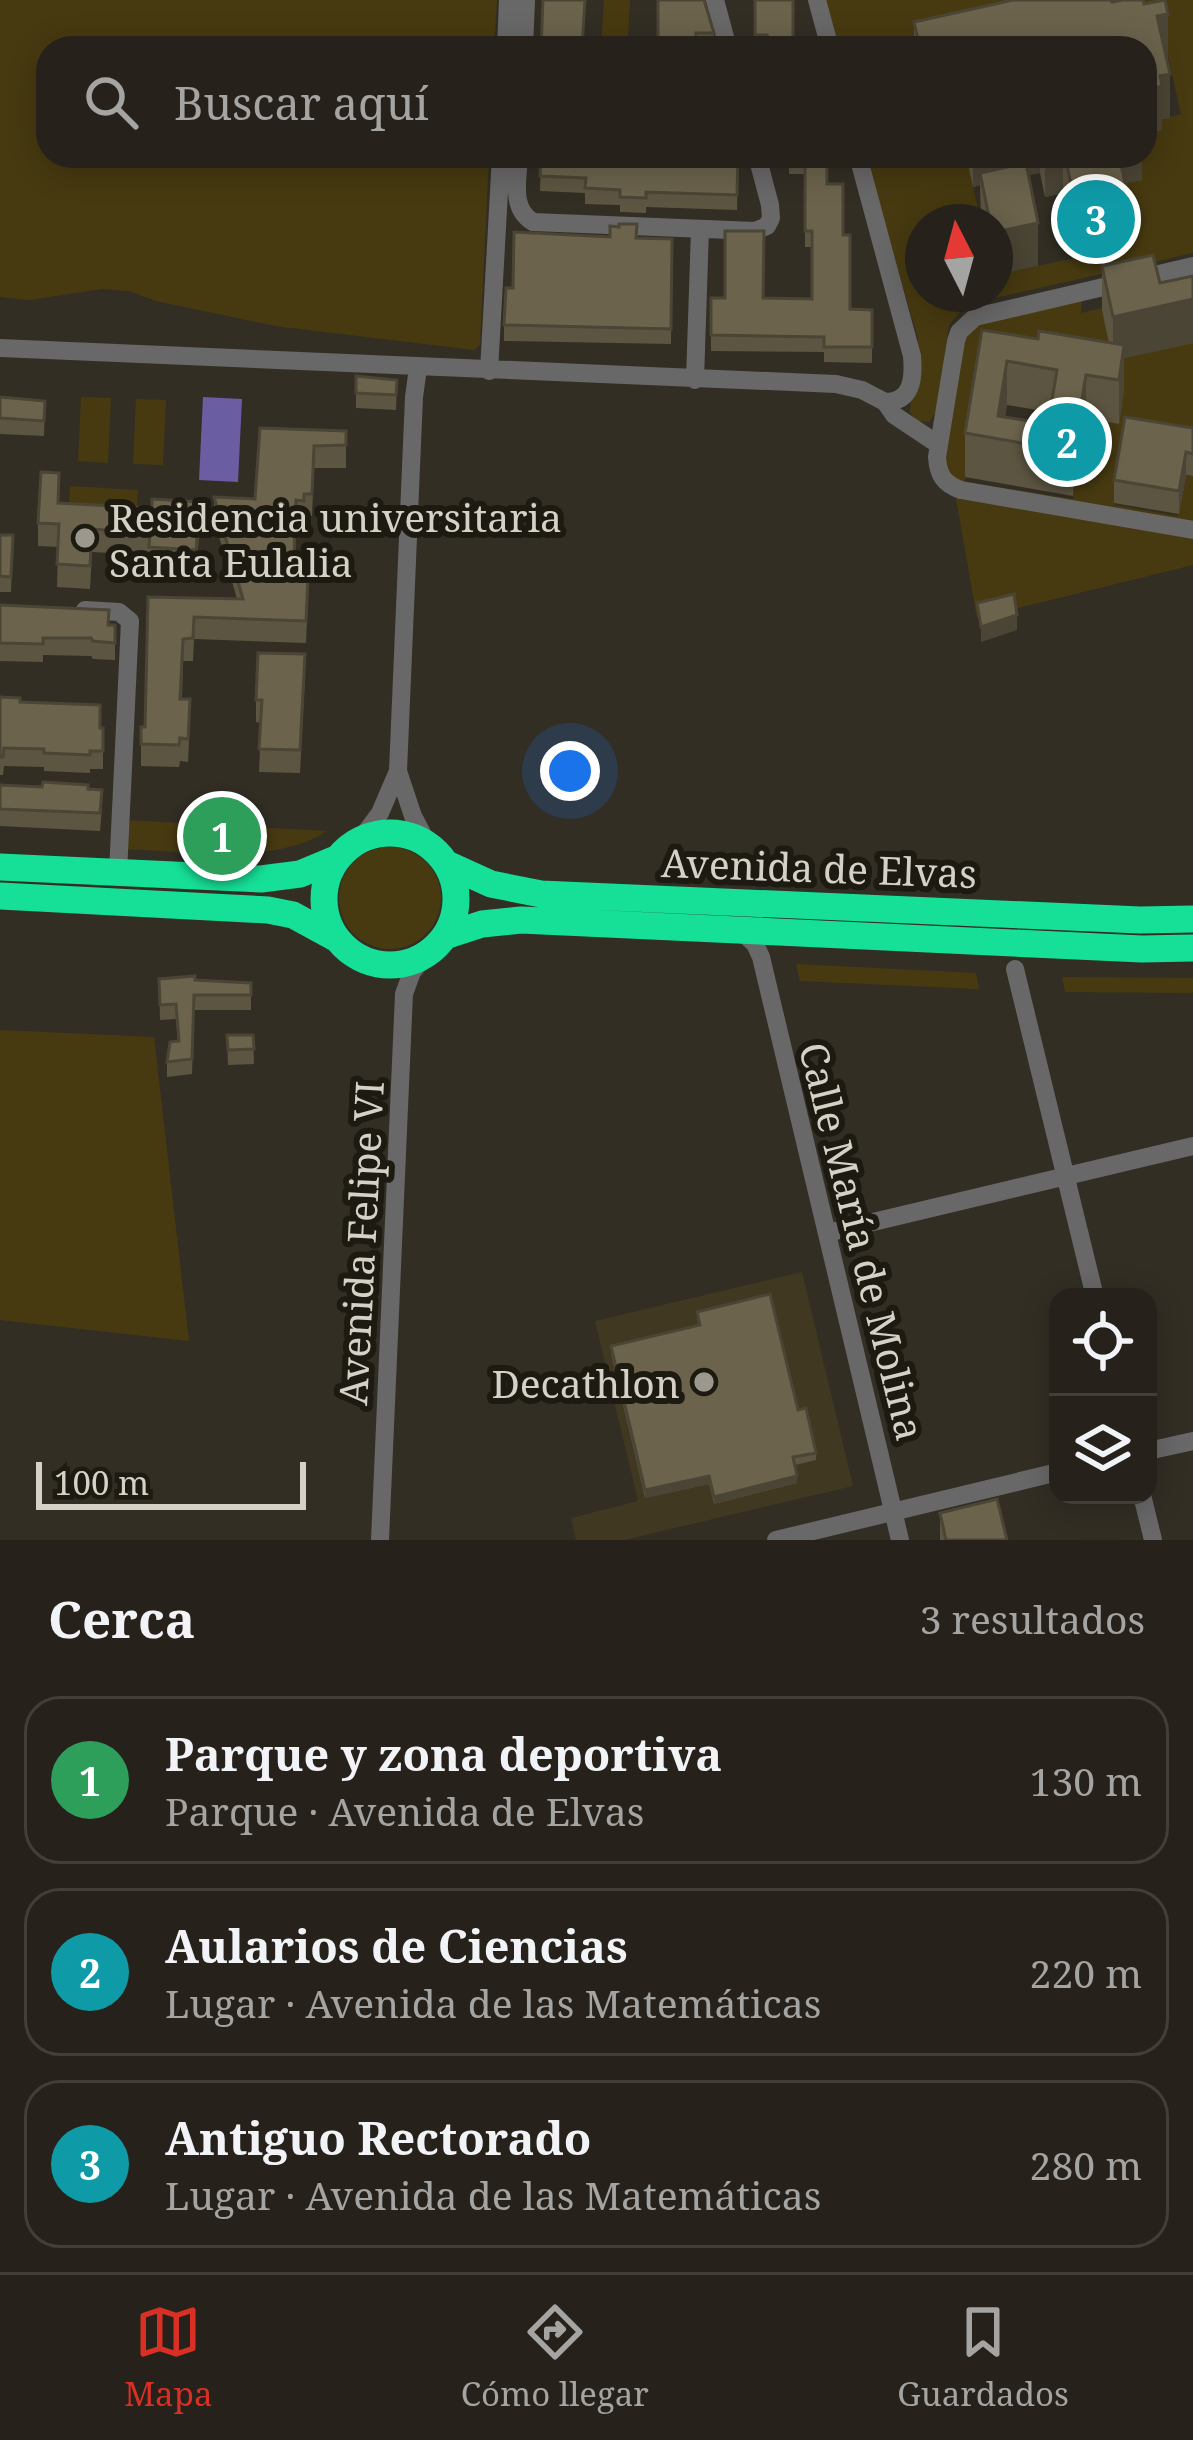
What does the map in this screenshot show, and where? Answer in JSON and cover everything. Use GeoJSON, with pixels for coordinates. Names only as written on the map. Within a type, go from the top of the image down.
{"type":"FeatureCollection","features":[{"type":"Feature","properties":{"kind":"highway"},"geometry":{"type":"LineString","coordinates":[[0,867],[286,878],[336,860],[360,840],[392,832],[420,839],[438,854],[454,882],[456,907],[435,946],[405,964],[382,965],[358,957],[293,914],[0,896]]}},
{"type":"Feature","properties":{"kind":"highway","name":"Avenida de Elvas"},"geometry":{"type":"LineString","coordinates":[[438,854],[491,884],[541,894],[1193,919]]}},
{"type":"Feature","properties":{"kind":"highway"},"geometry":{"type":"LineString","coordinates":[[336,860],[323,900],[337,939]]}},
{"type":"Feature","properties":{"kind":"highway","name":"Avenida de Elvas"},"geometry":{"type":"LineString","coordinates":[[435,946],[473,925],[501,920],[1193,948]]}},
{"type":"Feature","properties":{"kind":"street"},"geometry":{"type":"LineString","coordinates":[[506,36],[508,0]]}},
{"type":"Feature","properties":{"kind":"street"},"geometry":{"type":"LineString","coordinates":[[524,36],[526,0]]}},
{"type":"Feature","properties":{"kind":"street"},"geometry":{"type":"LineString","coordinates":[[715,0],[725,36]]}},
{"type":"Feature","properties":{"kind":"street"},"geometry":{"type":"LineString","coordinates":[[817,0],[827,36]]}},
{"type":"Feature","properties":{"kind":"street"},"geometry":{"type":"LineString","coordinates":[[489,370],[500,168]]}},
{"type":"Feature","properties":{"kind":"street"},"geometry":{"type":"LineString","coordinates":[[519,168],[518,207],[529,221],[755,231],[771,218],[760,168]]}},
{"type":"Feature","properties":{"kind":"street"},"geometry":{"type":"LineString","coordinates":[[861,168],[912,356],[910,388],[900,400],[885,402]]}},
{"type":"Feature","properties":{"kind":"street"},"geometry":{"type":"LineString","coordinates":[[695,380],[700,229]]}},
{"type":"Feature","properties":{"kind":"street"},"geometry":{"type":"LineString","coordinates":[[1193,266],[975,316],[966,323],[956,341],[938,467],[945,482],[961,490],[1193,530]]}},
{"type":"Feature","properties":{"kind":"street"},"geometry":{"type":"LineString","coordinates":[[0,348],[836,384],[885,402],[894,415],[939,445]]}},
{"type":"Feature","properties":{"kind":"street"},"geometry":{"type":"LineString","coordinates":[[360,840],[380,813],[398,771],[418,368]]}},
{"type":"Feature","properties":{"kind":"street"},"geometry":{"type":"LineString","coordinates":[[71,609],[124,613],[130,626],[118,873]]}},
{"type":"Feature","properties":{"kind":"street"},"geometry":{"type":"LineString","coordinates":[[398,771],[413,816],[438,854]]}},
{"type":"Feature","properties":{"kind":"street","name":"Calle María de Molina"},"geometry":{"type":"LineString","coordinates":[[738,930],[755,944],[761,958],[900,1540]]}},
{"type":"Feature","properties":{"kind":"street","name":"Avenida Felipe VI"},"geometry":{"type":"LineString","coordinates":[[380,1540],[404,994],[412,972],[435,946]]}},
{"type":"Feature","properties":{"kind":"street"},"geometry":{"type":"LineString","coordinates":[[1015,969],[1092,1288]]}},
{"type":"Feature","properties":{"kind":"street"},"geometry":{"type":"LineString","coordinates":[[826,1233],[1193,1146]]}},
{"type":"Feature","properties":{"kind":"street"},"geometry":{"type":"LineString","coordinates":[[1157,1449],[1193,1441]]}},
{"type":"Feature","properties":{"kind":"street"},"geometry":{"type":"LineString","coordinates":[[776,1540],[1049,1474]]}},
{"type":"Feature","properties":{"kind":"street"},"geometry":{"type":"LineString","coordinates":[[1144,1504],[1153,1540]]}},
{"type":"Feature","properties":{"kind":"shaded area"},"geometry":{"type":"Polygon","coordinates":[[[0,0],[497,0],[495,36],[36,36],[36,168],[488,168],[480,345],[474,350],[275,326],[129,291],[102,289],[29,300],[0,297],[0,0]]]}},
{"type":"Feature","properties":{"kind":"shaded area"},"geometry":{"type":"Polygon","coordinates":[[[604,0],[630,0],[628,36],[602,36],[604,0]]]}},
{"type":"Feature","properties":{"kind":"shaded area"},"geometry":{"type":"Polygon","coordinates":[[[824,0],[1085,0],[1017,36],[834,36],[824,0]]]}},
{"type":"Feature","properties":{"kind":"shaded area"},"geometry":{"type":"Polygon","coordinates":[[[1134,0],[1193,0],[1193,253],[1013,294],[1013,271],[1076,258],[1076,251],[1127,240],[1116,185],[1128,168],[1157,168],[1157,123],[1181,114],[1165,44],[1134,0]]]}},
{"type":"Feature","properties":{"kind":"shaded area"},"geometry":{"type":"Polygon","coordinates":[[[868,168],[969,168],[977,204],[905,204],[905,293],[868,168]]]}},
{"type":"Feature","properties":{"kind":"shaded area"},"geometry":{"type":"Polygon","coordinates":[[[1193,287],[1193,451],[1125,440],[1114,505],[1178,516],[1186,475],[1193,476],[1193,522],[961,483],[951,477],[944,463],[962,338],[979,322],[1082,298],[1081,313],[1193,287]],[[982,374],[965,482],[1073,499],[1086,418],[982,374]]]}},
{"type":"Feature","properties":{"kind":"shaded area"},"geometry":{"type":"Polygon","coordinates":[[[910,312],[960,312],[949,325],[936,412],[929,422],[917,421],[910,413],[919,389],[918,338],[910,312]]]}},
{"type":"Feature","properties":{"kind":"shaded area"},"geometry":{"type":"Polygon","coordinates":[[[81,397],[111,398],[108,463],[78,461],[81,397]]]}},
{"type":"Feature","properties":{"kind":"shaded area"},"geometry":{"type":"Polygon","coordinates":[[[203,397],[242,399],[238,482],[199,480],[203,397]]]}},
{"type":"Feature","properties":{"kind":"shaded area"},"geometry":{"type":"Polygon","coordinates":[[[136,399],[166,400],[163,465],[133,464],[136,399]]]}},
{"type":"Feature","properties":{"kind":"shaded area"},"geometry":{"type":"Polygon","coordinates":[[[70,486],[138,490],[136,525],[68,522],[70,486]]]}},
{"type":"Feature","properties":{"kind":"shaded area"},"geometry":{"type":"Polygon","coordinates":[[[955,493],[1193,536],[1193,565],[977,618],[955,493]]]}},
{"type":"Feature","properties":{"kind":"shaded area"},"geometry":{"type":"Polygon","coordinates":[[[125,820],[327,831],[305,842],[255,853],[174,852],[124,849],[125,820]]]}},
{"type":"Feature","properties":{"kind":"shaded area"},"geometry":{"type":"Polygon","coordinates":[[[390,847],[409,851],[426,862],[437,879],[441,898],[437,917],[426,934],[409,945],[390,949],[371,945],[354,934],[343,917],[339,898],[343,879],[354,862],[371,851],[390,847]]]}},
{"type":"Feature","properties":{"kind":"shaded area"},"geometry":{"type":"Polygon","coordinates":[[[796,964],[976,973],[979,989],[800,981],[796,964]]]}},
{"type":"Feature","properties":{"kind":"shaded area"},"geometry":{"type":"Polygon","coordinates":[[[1062,977],[1193,978],[1193,993],[1065,992],[1062,977]]]}},
{"type":"Feature","properties":{"kind":"shaded area"},"geometry":{"type":"Polygon","coordinates":[[[0,1030],[154,1037],[189,1341],[0,1320],[0,1030]]]}},
{"type":"Feature","properties":{"kind":"shaded area"},"geometry":{"type":"Polygon","coordinates":[[[802,1272],[853,1486],[624,1540],[576,1540],[571,1518],[638,1501],[595,1321],[802,1272]]]}},
{"type":"Feature","properties":{"kind":"building"},"geometry":{"type":"Polygon","coordinates":[[[543,0],[585,0],[583,36],[542,36],[543,0]]]}},
{"type":"Feature","properties":{"kind":"building"},"geometry":{"type":"Polygon","coordinates":[[[658,0],[704,0],[714,33],[658,36],[658,0]]]}},
{"type":"Feature","properties":{"kind":"building"},"geometry":{"type":"Polygon","coordinates":[[[755,0],[793,0],[793,36],[755,35],[755,0]]]}},
{"type":"Feature","properties":{"kind":"building"},"geometry":{"type":"Polygon","coordinates":[[[1013,0],[1143,0],[1144,4],[1165,0],[1168,14],[1157,16],[1170,74],[1160,76],[1162,86],[1157,87],[1157,36],[917,36],[914,22],[1013,0]]]}},
{"type":"Feature","properties":{"kind":"building"},"geometry":{"type":"Polygon","coordinates":[[[540,168],[738,168],[737,195],[646,192],[646,198],[620,197],[620,190],[585,188],[586,178],[540,176],[540,168]]]}},
{"type":"Feature","properties":{"kind":"building"},"geometry":{"type":"Polygon","coordinates":[[[805,168],[827,168],[827,184],[843,184],[843,235],[850,235],[850,309],[872,310],[872,347],[824,347],[824,337],[711,335],[711,298],[725,298],[725,231],[764,231],[763,298],[812,299],[812,231],[805,231],[805,168]]]}},
{"type":"Feature","properties":{"kind":"building"},"geometry":{"type":"Polygon","coordinates":[[[1027,168],[1038,223],[1013,228],[1013,204],[986,204],[980,173],[1027,168]]]}},
{"type":"Feature","properties":{"kind":"building"},"geometry":{"type":"Polygon","coordinates":[[[1068,168],[1122,168],[1128,196],[1076,207],[1068,168]]]}},
{"type":"Feature","properties":{"kind":"building"},"geometry":{"type":"Polygon","coordinates":[[[637,224],[636,238],[672,239],[671,329],[504,325],[506,288],[513,288],[514,232],[610,237],[610,226],[637,224]]]}},
{"type":"Feature","properties":{"kind":"building"},"geometry":{"type":"Polygon","coordinates":[[[1153,255],[1160,283],[1193,276],[1193,299],[1113,317],[1102,266],[1153,255]]]}},
{"type":"Feature","properties":{"kind":"building"},"geometry":{"type":"Polygon","coordinates":[[[982,330],[1038,339],[1039,331],[1124,345],[1119,380],[1086,375],[1073,452],[965,433],[982,330]],[[1007,361],[998,416],[1048,424],[1057,370],[1007,361]]]}},
{"type":"Feature","properties":{"kind":"building"},"geometry":{"type":"Polygon","coordinates":[[[356,376],[397,380],[396,395],[356,393],[356,376]]]}},
{"type":"Feature","properties":{"kind":"building"},"geometry":{"type":"Polygon","coordinates":[[[0,397],[45,401],[44,421],[0,418],[0,397]]]}},
{"type":"Feature","properties":{"kind":"building"},"geometry":{"type":"Polygon","coordinates":[[[1125,417],[1193,428],[1193,454],[1186,452],[1179,491],[1114,480],[1125,417]]]}},
{"type":"Feature","properties":{"kind":"building"},"geometry":{"type":"Polygon","coordinates":[[[260,428],[346,431],[346,445],[314,446],[312,494],[304,494],[304,501],[296,500],[294,554],[309,555],[306,621],[194,617],[193,638],[183,639],[180,699],[190,699],[188,739],[180,738],[179,745],[141,744],[148,597],[243,599],[214,497],[255,499],[260,428]]]}},
{"type":"Feature","properties":{"kind":"building"},"geometry":{"type":"Polygon","coordinates":[[[41,472],[59,473],[58,503],[152,508],[152,499],[200,502],[196,550],[149,547],[150,533],[92,529],[90,566],[57,564],[59,524],[38,523],[41,472]]]}},
{"type":"Feature","properties":{"kind":"building"},"geometry":{"type":"Polygon","coordinates":[[[0,535],[13,535],[11,577],[0,576],[0,535]]]}},
{"type":"Feature","properties":{"kind":"building"},"geometry":{"type":"Polygon","coordinates":[[[1014,594],[1017,615],[981,627],[977,603],[1014,594]]]}},
{"type":"Feature","properties":{"kind":"building"},"geometry":{"type":"Polygon","coordinates":[[[0,605],[109,610],[108,625],[115,625],[115,643],[43,638],[43,644],[0,643],[0,605]]]}},
{"type":"Feature","properties":{"kind":"building"},"geometry":{"type":"Polygon","coordinates":[[[258,653],[305,654],[300,750],[259,749],[258,653]]]}},
{"type":"Feature","properties":{"kind":"building"},"geometry":{"type":"Polygon","coordinates":[[[0,697],[100,705],[103,751],[90,751],[90,755],[4,748],[0,757],[0,697]]]}},
{"type":"Feature","properties":{"kind":"building"},"geometry":{"type":"Polygon","coordinates":[[[43,782],[102,790],[100,813],[0,809],[0,785],[42,787],[43,782]]]}},
{"type":"Feature","properties":{"kind":"building"},"geometry":{"type":"Polygon","coordinates":[[[195,976],[195,980],[251,983],[251,995],[194,995],[192,1059],[167,1062],[170,1042],[179,1041],[176,1004],[160,1005],[159,979],[195,976]]]}},
{"type":"Feature","properties":{"kind":"building"},"geometry":{"type":"Polygon","coordinates":[[[227,1035],[253,1035],[254,1049],[228,1050],[227,1035]]]}},
{"type":"Feature","properties":{"kind":"building","name":"Decathlon"},"geometry":{"type":"Polygon","coordinates":[[[770,1294],[798,1410],[806,1408],[816,1453],[793,1457],[797,1476],[714,1497],[709,1476],[645,1490],[611,1346],[700,1325],[697,1312],[770,1294]]]}},
{"type":"Feature","properties":{"kind":"building"},"geometry":{"type":"Polygon","coordinates":[[[997,1499],[1007,1540],[946,1540],[940,1513],[997,1499]]]}},
{"type":"Feature","properties":{"kind":"traffic: fast"},"geometry":{"type":"LineString","coordinates":[[390,833],[415,838],[437,852],[451,874],[456,899],[451,924],[437,946],[415,960],[390,965],[365,960],[343,946],[329,924],[324,899],[329,874],[343,852],[365,838],[390,833]]}},
{"type":"Feature","properties":{"kind":"traffic: fast"},"geometry":{"type":"LineString","coordinates":[[0,867],[261,879],[300,874],[336,859]]}},
{"type":"Feature","properties":{"kind":"traffic: fast"},"geometry":{"type":"LineString","coordinates":[[447,864],[491,884],[541,894],[1193,919]]}},
{"type":"Feature","properties":{"kind":"traffic: fast"},"geometry":{"type":"LineString","coordinates":[[0,896],[268,910],[293,915],[337,939]]}},
{"type":"Feature","properties":{"kind":"traffic: fast"},"geometry":{"type":"LineString","coordinates":[[445,936],[482,924],[521,920],[1193,948]]}},
{"type":"Feature","properties":{"kind":"place","name":"Antiguo Rectorado"},"geometry":{"type":"Point","coordinates":[1096,219]}},
{"type":"Feature","properties":{"kind":"place","name":"Aularios de Ciencias"},"geometry":{"type":"Point","coordinates":[1067,442]}},
{"type":"Feature","properties":{"kind":"place","name":"Residencia universitaria Santa Eulalia"},"geometry":{"type":"Point","coordinates":[85,538]}},
{"type":"Feature","properties":{"kind":"place","name":"Parque y zona deportiva"},"geometry":{"type":"Point","coordinates":[222,836]}},
{"type":"Feature","properties":{"kind":"place","name":"Decathlon"},"geometry":{"type":"Point","coordinates":[704,1382]}}]}
